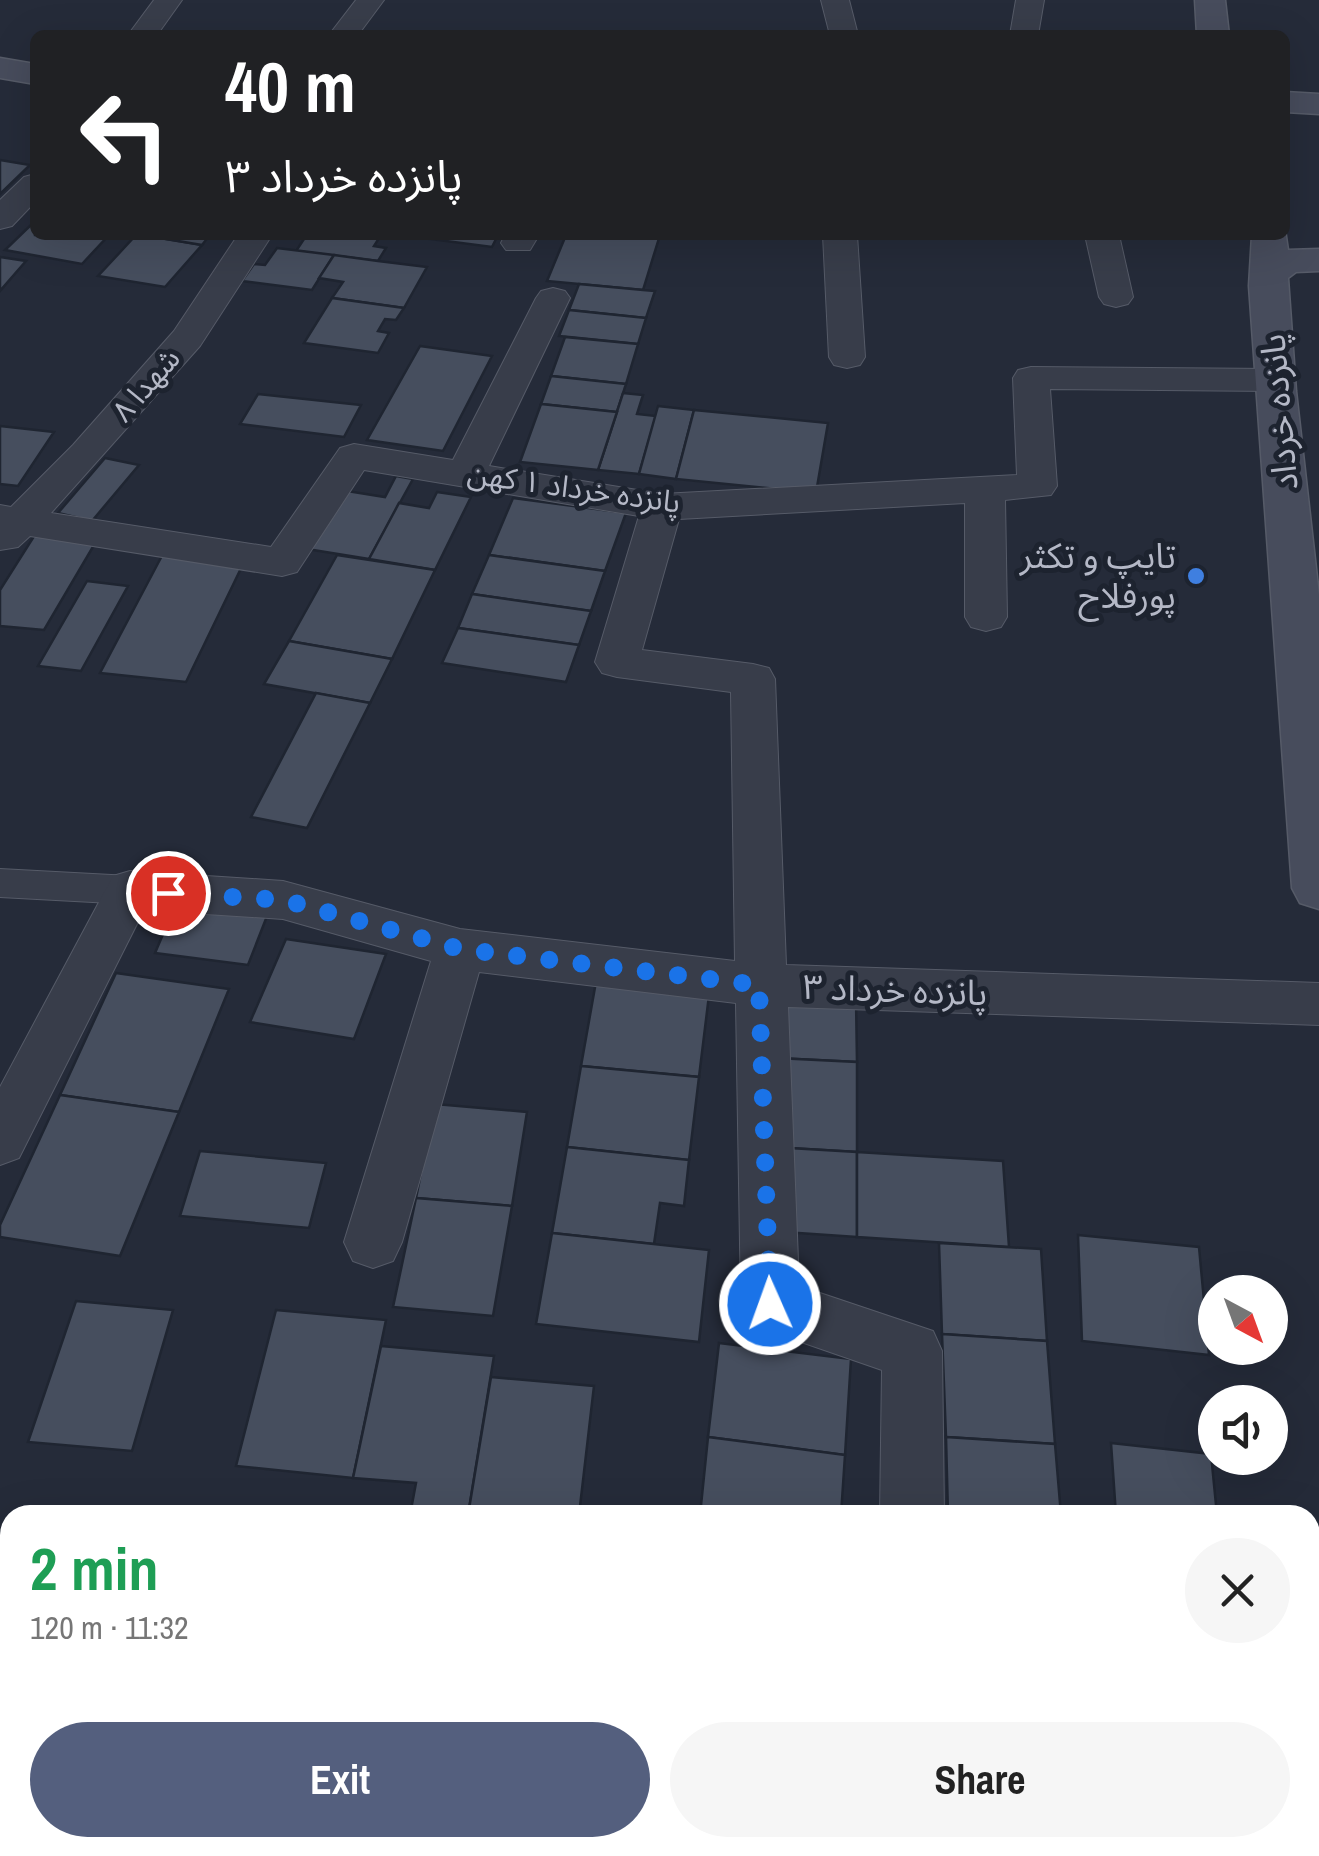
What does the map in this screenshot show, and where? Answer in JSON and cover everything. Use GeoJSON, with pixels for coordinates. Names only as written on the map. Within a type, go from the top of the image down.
{"type":"FeatureCollection","features":[{"type":"Feature","properties":{"kind":"main road"},"geometry":{"type":"LineString","coordinates":[[1210,0],[1213,30]]}},
{"type":"Feature","properties":{"kind":"main road"},"geometry":{"type":"LineString","coordinates":[[0,68],[30,73]]}},
{"type":"Feature","properties":{"kind":"main road"},"geometry":{"type":"LineString","coordinates":[[1290,102],[1319,104]]}},
{"type":"Feature","properties":{"kind":"main road"},"geometry":{"type":"LineString","coordinates":[[1290,225],[1319,231]]}},
{"type":"Feature","properties":{"kind":"main road","name":"پانزده خرداد"},"geometry":{"type":"LineString","coordinates":[[1270,240],[1268,286],[1274,380],[1303,666],[1319,888]]}},
{"type":"Feature","properties":{"kind":"main road"},"geometry":{"type":"LineString","coordinates":[[1268,286],[1271,270],[1288,261],[1319,260]]}},
{"type":"Feature","properties":{"kind":"street"},"geometry":{"type":"LineString","coordinates":[[146,30],[168,0]]}},
{"type":"Feature","properties":{"kind":"street"},"geometry":{"type":"LineString","coordinates":[[347,30],[370,0]]}},
{"type":"Feature","properties":{"kind":"street"},"geometry":{"type":"LineString","coordinates":[[835,0],[843,30]]}},
{"type":"Feature","properties":{"kind":"street"},"geometry":{"type":"LineString","coordinates":[[1025,30],[1030,0]]}},
{"type":"Feature","properties":{"kind":"street"},"geometry":{"type":"LineString","coordinates":[[0,219],[30,189]]}},
{"type":"Feature","properties":{"kind":"street","name":"شهدا ۸"},"geometry":{"type":"LineString","coordinates":[[7,527],[87,453],[188,338],[252,240]]}},
{"type":"Feature","properties":{"kind":"street"},"geometry":{"type":"LineString","coordinates":[[840,240],[847,357]]}},
{"type":"Feature","properties":{"kind":"street"},"geometry":{"type":"LineString","coordinates":[[1103,240],[1116,297]]}},
{"type":"Feature","properties":{"kind":"street"},"geometry":{"type":"LineString","coordinates":[[466,474],[554,298]]}},
{"type":"Feature","properties":{"kind":"street","name":"پانزده خرداد ۱ کهن"},"geometry":{"type":"LineString","coordinates":[[7,527],[282,562],[354,456],[662,506],[1037,486],[1031,378],[1274,380]]}},
{"type":"Feature","properties":{"kind":"street"},"geometry":{"type":"LineString","coordinates":[[986,488],[986,617]]}},
{"type":"Feature","properties":{"kind":"street"},"geometry":{"type":"LineString","coordinates":[[662,506],[617,662],[753,679],[770,1304],[912,1351],[912,1505]]}},
{"type":"Feature","properties":{"kind":"street","name":"پانزده خرداد ۳"},"geometry":{"type":"LineString","coordinates":[[0,883],[284,900],[460,949],[759,985],[1319,1004]]}},
{"type":"Feature","properties":{"kind":"street"},"geometry":{"type":"LineString","coordinates":[[0,1141],[130,890]]}},
{"type":"Feature","properties":{"kind":"street"},"geometry":{"type":"LineString","coordinates":[[373,1242],[460,949]]}},
{"type":"Feature","properties":{"kind":"building"},"geometry":{"type":"Polygon","coordinates":[[[0,160],[30,165],[0,194],[0,160]]]}},
{"type":"Feature","properties":{"kind":"building"},"geometry":{"type":"Polygon","coordinates":[[[30,226],[30,240],[104,240],[82,264],[5,250],[30,226]]]}},
{"type":"Feature","properties":{"kind":"building"},"geometry":{"type":"Polygon","coordinates":[[[131,240],[202,245],[165,287],[98,276],[131,240]]]}},
{"type":"Feature","properties":{"kind":"building"},"geometry":{"type":"Polygon","coordinates":[[[172,240],[206,240],[202,245],[172,240]]]}},
{"type":"Feature","properties":{"kind":"building"},"geometry":{"type":"Polygon","coordinates":[[[303,240],[378,240],[374,246],[386,248],[378,261],[296,251],[303,240]]]}},
{"type":"Feature","properties":{"kind":"building"},"geometry":{"type":"Polygon","coordinates":[[[438,240],[496,240],[492,247],[438,240]]]}},
{"type":"Feature","properties":{"kind":"building"},"geometry":{"type":"Polygon","coordinates":[[[564,240],[658,240],[643,290],[547,281],[564,240]]]}},
{"type":"Feature","properties":{"kind":"building"},"geometry":{"type":"Polygon","coordinates":[[[277,248],[334,255],[312,290],[242,281],[254,264],[265,265],[277,248]]]}},
{"type":"Feature","properties":{"kind":"building"},"geometry":{"type":"Polygon","coordinates":[[[334,255],[427,267],[404,308],[332,298],[343,282],[319,278],[334,255]]]}},
{"type":"Feature","properties":{"kind":"building"},"geometry":{"type":"Polygon","coordinates":[[[0,257],[26,261],[0,291],[0,257]]]}},
{"type":"Feature","properties":{"kind":"building"},"geometry":{"type":"Polygon","coordinates":[[[579,284],[655,291],[646,318],[569,310],[579,284]]]}},
{"type":"Feature","properties":{"kind":"building"},"geometry":{"type":"Polygon","coordinates":[[[332,298],[404,308],[396,320],[385,319],[378,331],[389,333],[378,353],[304,343],[332,298]]]}},
{"type":"Feature","properties":{"kind":"building"},"geometry":{"type":"Polygon","coordinates":[[[569,310],[646,318],[638,344],[559,336],[569,310]]]}},
{"type":"Feature","properties":{"kind":"building"},"geometry":{"type":"Polygon","coordinates":[[[565,337],[638,344],[626,384],[551,376],[565,337]]]}},
{"type":"Feature","properties":{"kind":"building"},"geometry":{"type":"Polygon","coordinates":[[[420,346],[492,356],[443,451],[367,440],[420,346]]]}},
{"type":"Feature","properties":{"kind":"building"},"geometry":{"type":"Polygon","coordinates":[[[551,376],[626,384],[617,412],[541,404],[551,376]]]}},
{"type":"Feature","properties":{"kind":"building"},"geometry":{"type":"Polygon","coordinates":[[[623,393],[643,395],[637,414],[656,416],[639,474],[598,470],[623,393]]]}},
{"type":"Feature","properties":{"kind":"building"},"geometry":{"type":"Polygon","coordinates":[[[258,394],[361,405],[344,437],[240,424],[258,394]]]}},
{"type":"Feature","properties":{"kind":"building"},"geometry":{"type":"Polygon","coordinates":[[[541,404],[617,412],[598,470],[520,462],[541,404]]]}},
{"type":"Feature","properties":{"kind":"building"},"geometry":{"type":"Polygon","coordinates":[[[658,406],[694,410],[676,479],[639,474],[658,406]]]}},
{"type":"Feature","properties":{"kind":"building"},"geometry":{"type":"Polygon","coordinates":[[[694,410],[828,423],[816,493],[676,479],[694,410]]]}},
{"type":"Feature","properties":{"kind":"building"},"geometry":{"type":"Polygon","coordinates":[[[0,426],[54,432],[18,486],[0,484],[0,426]]]}},
{"type":"Feature","properties":{"kind":"building"},"geometry":{"type":"Polygon","coordinates":[[[105,458],[139,465],[92,521],[58,513],[105,458]]]}},
{"type":"Feature","properties":{"kind":"building"},"geometry":{"type":"Polygon","coordinates":[[[396,476],[413,479],[369,559],[307,549],[341,490],[385,497],[396,476]]]}},
{"type":"Feature","properties":{"kind":"building"},"geometry":{"type":"Polygon","coordinates":[[[437,492],[471,497],[435,570],[369,559],[399,503],[429,508],[437,492]]]}},
{"type":"Feature","properties":{"kind":"building"},"geometry":{"type":"Polygon","coordinates":[[[513,498],[626,513],[605,571],[489,555],[513,498]]]}},
{"type":"Feature","properties":{"kind":"building"},"geometry":{"type":"Polygon","coordinates":[[[36,533],[97,540],[44,630],[0,626],[0,590],[36,533]]]}},
{"type":"Feature","properties":{"kind":"building"},"geometry":{"type":"Polygon","coordinates":[[[165,550],[246,558],[186,682],[100,673],[165,550]]]}},
{"type":"Feature","properties":{"kind":"building"},"geometry":{"type":"Polygon","coordinates":[[[337,555],[435,570],[392,659],[289,641],[337,555]]]}},
{"type":"Feature","properties":{"kind":"building"},"geometry":{"type":"Polygon","coordinates":[[[489,555],[605,571],[591,611],[472,594],[489,555]]]}},
{"type":"Feature","properties":{"kind":"building"},"geometry":{"type":"Polygon","coordinates":[[[87,581],[128,586],[81,671],[38,666],[87,581]]]}},
{"type":"Feature","properties":{"kind":"building"},"geometry":{"type":"Polygon","coordinates":[[[472,594],[591,611],[579,645],[458,628],[472,594]]]}},
{"type":"Feature","properties":{"kind":"building"},"geometry":{"type":"Polygon","coordinates":[[[458,628],[579,645],[566,682],[442,663],[458,628]]]}},
{"type":"Feature","properties":{"kind":"building"},"geometry":{"type":"Polygon","coordinates":[[[289,641],[392,659],[370,703],[264,684],[289,641]]]}},
{"type":"Feature","properties":{"kind":"building"},"geometry":{"type":"Polygon","coordinates":[[[316,693],[370,703],[307,828],[251,817],[316,693]]]}},
{"type":"Feature","properties":{"kind":"building"},"geometry":{"type":"Polygon","coordinates":[[[178,899],[269,911],[248,965],[155,953],[178,899]]]}},
{"type":"Feature","properties":{"kind":"building"},"geometry":{"type":"Polygon","coordinates":[[[286,939],[386,954],[354,1039],[250,1022],[286,939]]]}},
{"type":"Feature","properties":{"kind":"building"},"geometry":{"type":"Polygon","coordinates":[[[116,973],[229,989],[179,1112],[60,1095],[116,973]]]}},
{"type":"Feature","properties":{"kind":"building"},"geometry":{"type":"Polygon","coordinates":[[[597,976],[710,987],[699,1077],[581,1066],[597,976]]]}},
{"type":"Feature","properties":{"kind":"building"},"geometry":{"type":"Polygon","coordinates":[[[778,995],[856,999],[857,1062],[776,1058],[778,995]]]}},
{"type":"Feature","properties":{"kind":"building"},"geometry":{"type":"Polygon","coordinates":[[[776,1058],[857,1062],[857,1152],[772,1147],[776,1058]]]}},
{"type":"Feature","properties":{"kind":"building"},"geometry":{"type":"Polygon","coordinates":[[[581,1066],[699,1077],[689,1160],[567,1147],[581,1066]]]}},
{"type":"Feature","properties":{"kind":"building"},"geometry":{"type":"Polygon","coordinates":[[[60,1095],[179,1112],[120,1256],[0,1237],[0,1225],[60,1095]]]}},
{"type":"Feature","properties":{"kind":"building"},"geometry":{"type":"Polygon","coordinates":[[[435,1104],[527,1112],[512,1206],[416,1198],[435,1104]]]}},
{"type":"Feature","properties":{"kind":"building"},"geometry":{"type":"Polygon","coordinates":[[[567,1147],[689,1160],[684,1206],[660,1203],[654,1244],[552,1233],[567,1147]]]}},
{"type":"Feature","properties":{"kind":"building"},"geometry":{"type":"Polygon","coordinates":[[[772,1147],[857,1152],[857,1237],[769,1231],[772,1147]]]}},
{"type":"Feature","properties":{"kind":"building"},"geometry":{"type":"Polygon","coordinates":[[[200,1151],[326,1163],[309,1228],[180,1216],[200,1151]]]}},
{"type":"Feature","properties":{"kind":"building"},"geometry":{"type":"Polygon","coordinates":[[[857,1152],[1003,1161],[1009,1247],[857,1237],[857,1152]]]}},
{"type":"Feature","properties":{"kind":"building"},"geometry":{"type":"Polygon","coordinates":[[[416,1198],[512,1206],[493,1316],[393,1307],[416,1198]]]}},
{"type":"Feature","properties":{"kind":"building"},"geometry":{"type":"Polygon","coordinates":[[[552,1233],[709,1250],[699,1342],[536,1324],[552,1233]]]}},
{"type":"Feature","properties":{"kind":"building"},"geometry":{"type":"Polygon","coordinates":[[[1078,1235],[1199,1247],[1198,1354],[1082,1341],[1078,1235]]]}},
{"type":"Feature","properties":{"kind":"building"},"geometry":{"type":"Polygon","coordinates":[[[939,1243],[1041,1249],[1047,1341],[942,1334],[939,1243]]]}},
{"type":"Feature","properties":{"kind":"building"},"geometry":{"type":"Polygon","coordinates":[[[76,1301],[173,1310],[132,1451],[28,1442],[76,1301]]]}},
{"type":"Feature","properties":{"kind":"building"},"geometry":{"type":"Polygon","coordinates":[[[276,1310],[386,1320],[353,1478],[236,1466],[276,1310]]]}},
{"type":"Feature","properties":{"kind":"building"},"geometry":{"type":"Polygon","coordinates":[[[942,1334],[1047,1341],[1055,1444],[946,1437],[942,1334]]]}},
{"type":"Feature","properties":{"kind":"building"},"geometry":{"type":"Polygon","coordinates":[[[719,1343],[851,1359],[845,1455],[708,1437],[719,1343]]]}},
{"type":"Feature","properties":{"kind":"building"},"geometry":{"type":"Polygon","coordinates":[[[381,1346],[494,1356],[470,1505],[412,1505],[416,1483],[353,1478],[381,1346]]]}},
{"type":"Feature","properties":{"kind":"building"},"geometry":{"type":"Polygon","coordinates":[[[491,1377],[594,1386],[580,1505],[470,1505],[491,1377]]]}},
{"type":"Feature","properties":{"kind":"building"},"geometry":{"type":"Polygon","coordinates":[[[708,1437],[845,1455],[842,1505],[701,1505],[708,1437]]]}},
{"type":"Feature","properties":{"kind":"building"},"geometry":{"type":"Polygon","coordinates":[[[946,1437],[1055,1444],[1060,1505],[948,1505],[946,1437]]]}},
{"type":"Feature","properties":{"kind":"building"},"geometry":{"type":"Polygon","coordinates":[[[1111,1443],[1198,1453],[1198,1475],[1213,1475],[1216,1505],[1115,1505],[1111,1443]]]}},
{"type":"Feature","properties":{"kind":"place","name":"تایپ و تکثر پورفلاح"},"geometry":{"type":"Point","coordinates":[1196,576]}},
{"type":"Feature","properties":{"kind":"route"},"geometry":{"type":"LineString","coordinates":[[168,893],[284,900],[460,949],[759,985],[770,1304]]}}]}
